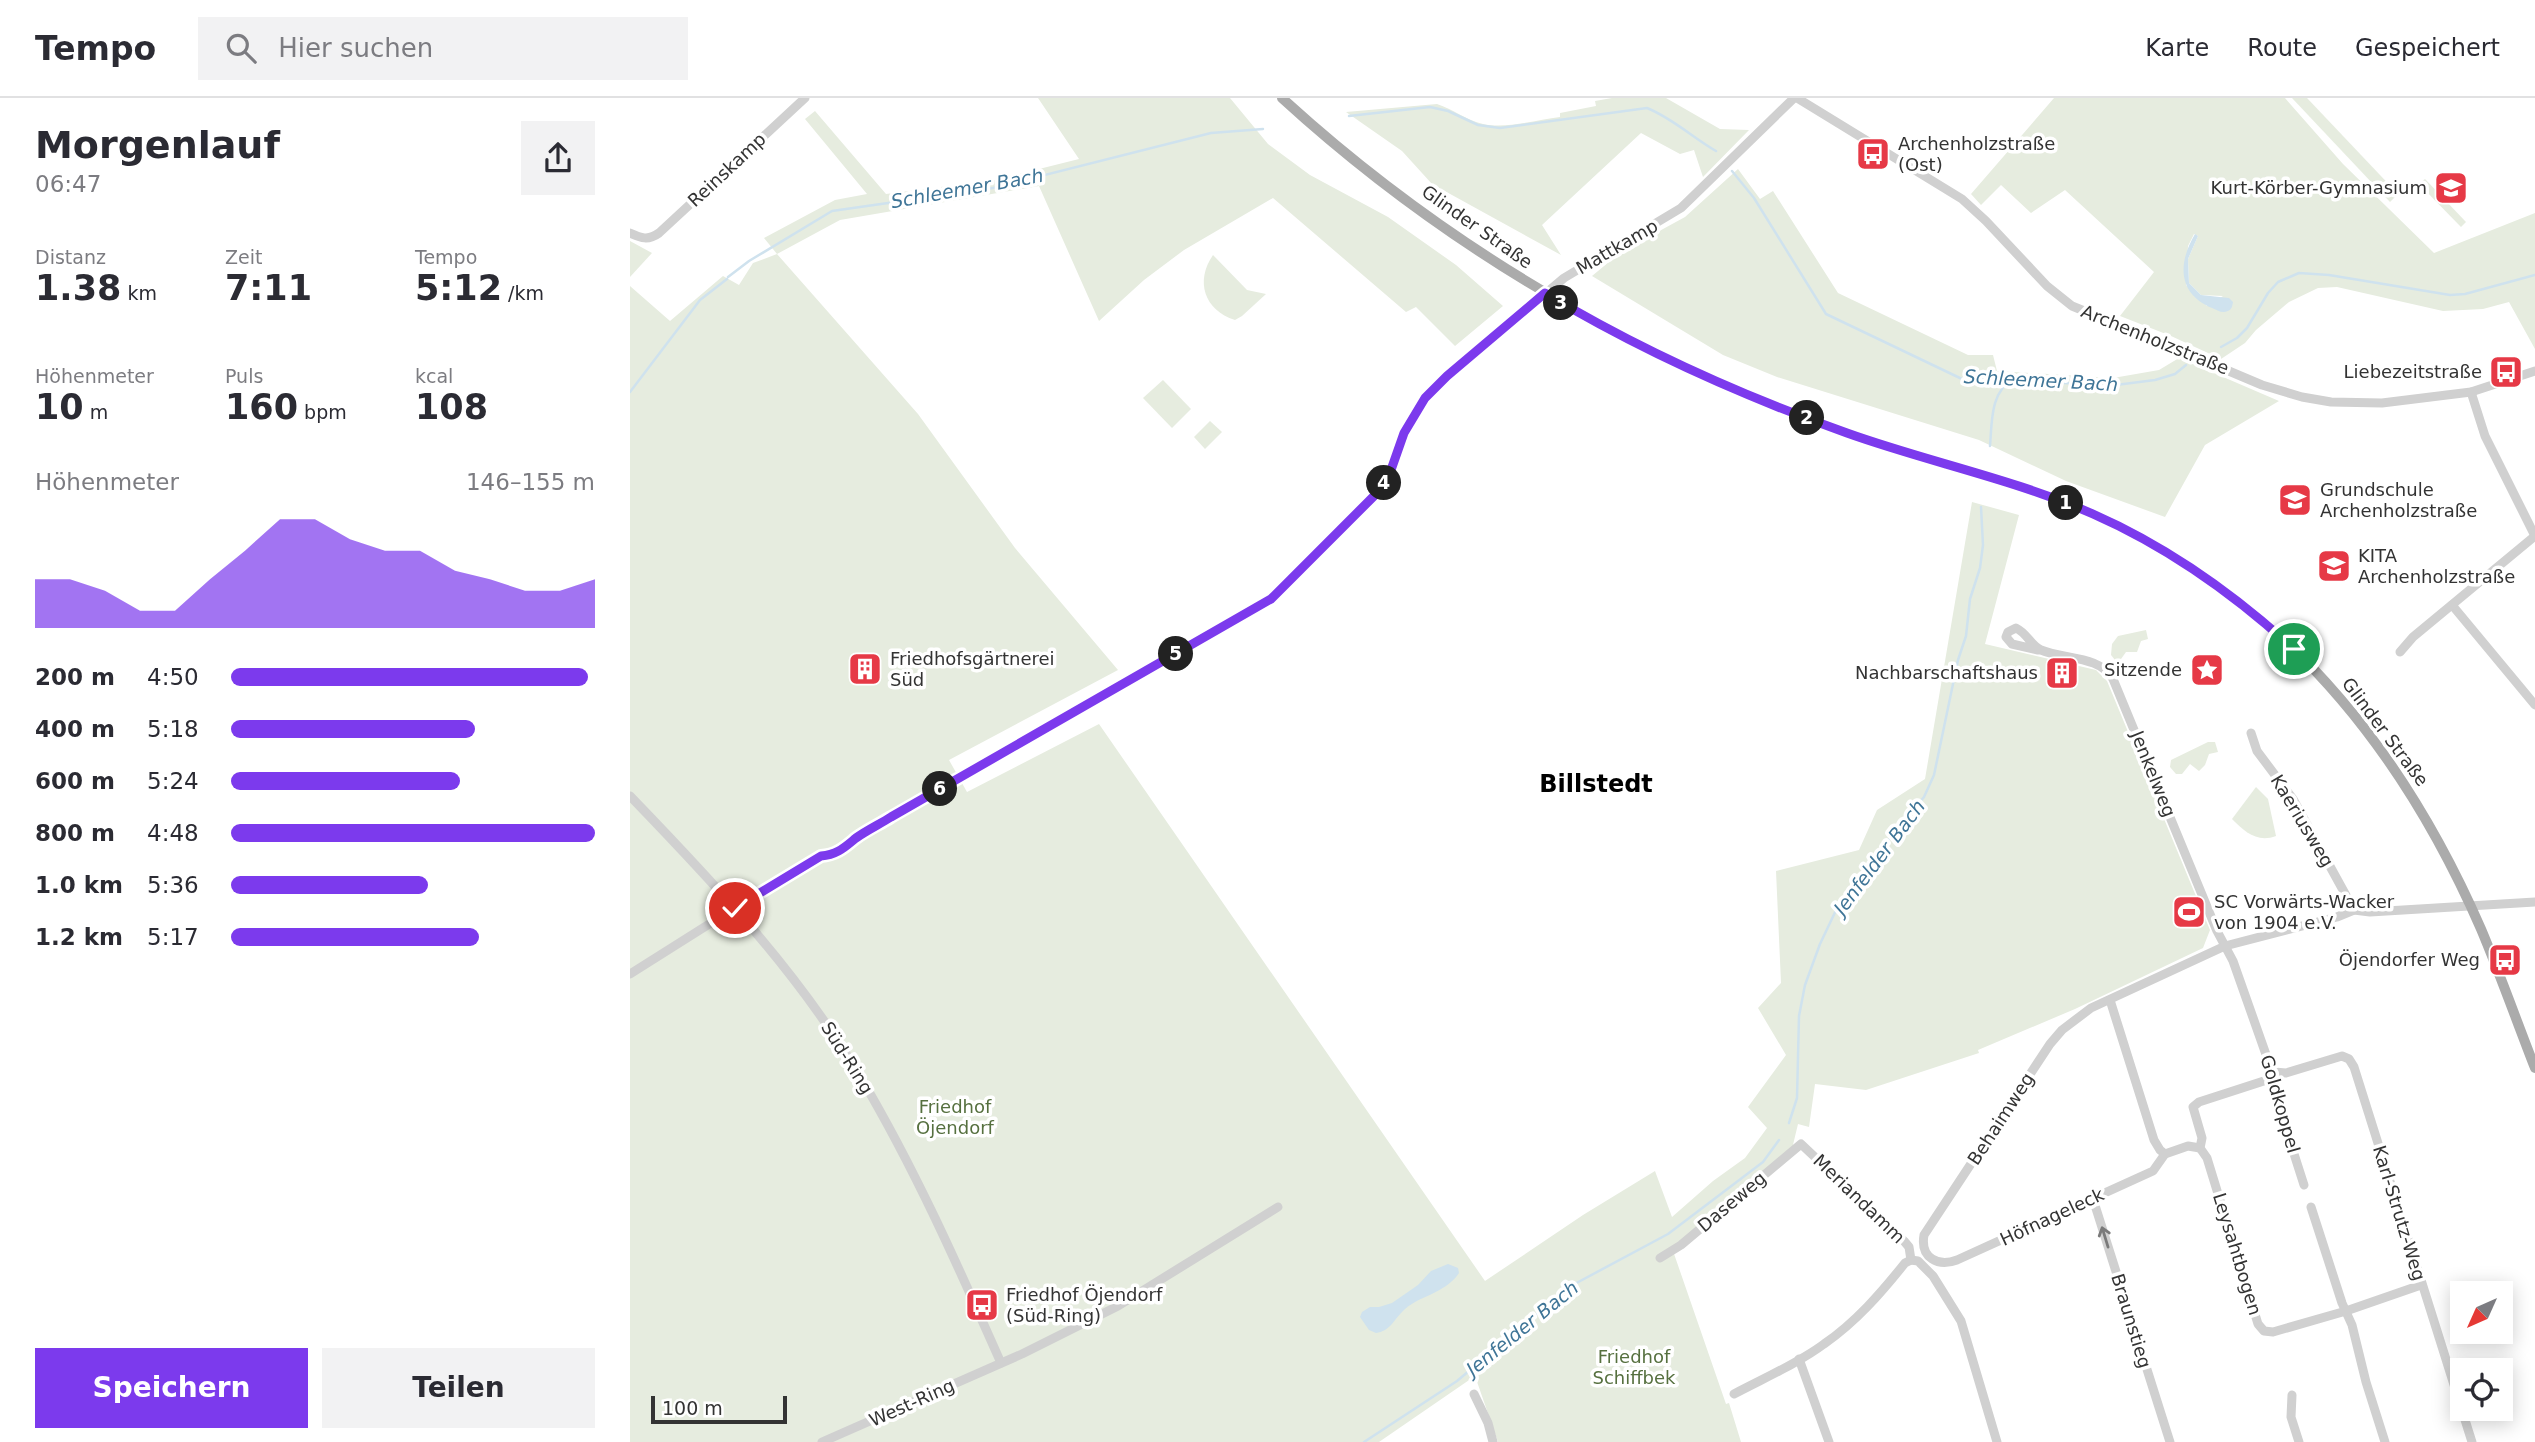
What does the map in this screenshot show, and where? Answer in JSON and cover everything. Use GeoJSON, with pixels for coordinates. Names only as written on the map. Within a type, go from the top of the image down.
{"type":"FeatureCollection","features":[{"type":"Feature","properties":{"kind":"main road","name":"Glinder Straße"},"geometry":{"type":"LineString","coordinates":[[1282,98],[1354,159],[1441,225],[1545,293],[1630,340],[1726,385],[1847,433],[2079,508],[2134,534],[2191,567],[2264,622],[2311,666],[2339,698],[2388,759],[2407,789],[2438,842],[2470,906],[2535,1068]]}},
{"type":"Feature","properties":{"kind":"street","name":"Reinskamp"},"geometry":{"type":"LineString","coordinates":[[630,233],[647,239],[659,233],[805,98]]}},
{"type":"Feature","properties":{"kind":"street","name":"Mattkamp"},"geometry":{"type":"LineString","coordinates":[[630,974],[821,856],[831,855],[849,845],[855,839],[1279,593],[1379,491],[1391,470],[1411,419],[1430,393],[1545,293],[1681,208],[1795,98]]}},
{"type":"Feature","properties":{"kind":"street","name":"Archenholzstraße"},"geometry":{"type":"LineString","coordinates":[[1795,98],[1962,199],[1986,220],[2047,286],[2086,313],[2262,385],[2302,397],[2345,403],[2382,403],[2471,392],[2535,372]]}},
{"type":"Feature","properties":{"kind":"street"},"geometry":{"type":"LineString","coordinates":[[2400,652],[2413,637],[2535,536],[2485,436],[2471,392]]}},
{"type":"Feature","properties":{"kind":"street"},"geometry":{"type":"LineString","coordinates":[[2452,605],[2535,705]]}},
{"type":"Feature","properties":{"kind":"street","name":"Jenkelweg"},"geometry":{"type":"LineString","coordinates":[[2038,650],[2097,665],[2109,673],[2225,946]]}},
{"type":"Feature","properties":{"kind":"street","name":"Kaeriusweg"},"geometry":{"type":"LineString","coordinates":[[2251,733],[2258,751],[2293,799],[2354,910]]}},
{"type":"Feature","properties":{"kind":"street","name":"Süd-Ring"},"geometry":{"type":"LineString","coordinates":[[630,796],[735,908],[788,972],[861,1077],[925,1198],[1001,1363]]}},
{"type":"Feature","properties":{"kind":"street"},"geometry":{"type":"LineString","coordinates":[[2200,1148],[2188,1146],[2165,1154],[2160,1150],[2154,1140],[2110,1000],[2225,946],[2337,917],[2354,910],[2370,912],[2535,902]]}},
{"type":"Feature","properties":{"kind":"street","name":"Goldkoppel"},"geometry":{"type":"LineString","coordinates":[[2225,946],[2233,961],[2269,1063],[2304,1185]]}},
{"type":"Feature","properties":{"kind":"street","name":"Behaimweg"},"geometry":{"type":"LineString","coordinates":[[1931,1258],[1924,1247],[1924,1235],[2050,1044],[2077,1017],[2110,1000]]}},
{"type":"Feature","properties":{"kind":"street","name":"Karl-Strutz-Weg"},"geometry":{"type":"LineString","coordinates":[[2272,1076],[2342,1056],[2349,1059],[2354,1067],[2472,1442]]}},
{"type":"Feature","properties":{"kind":"street","name":"Leysahtbogen"},"geometry":{"type":"LineString","coordinates":[[2272,1076],[2195,1104],[2194,1114],[2202,1138],[2200,1148],[2207,1158],[2258,1324],[2264,1331],[2273,1332],[2421,1285]]}},
{"type":"Feature","properties":{"kind":"street","name":"Daseweg"},"geometry":{"type":"LineString","coordinates":[[1660,1258],[1681,1245],[1801,1144]]}},
{"type":"Feature","properties":{"kind":"street","name":"Meriandamm"},"geometry":{"type":"LineString","coordinates":[[1801,1144],[1904,1241],[1909,1247],[1911,1260],[1918,1261],[1933,1276],[1954,1307],[1961,1321],[1997,1442]]}},
{"type":"Feature","properties":{"kind":"street","name":"Höfnageleck"},"geometry":{"type":"LineString","coordinates":[[1931,1258],[1940,1264],[1947,1264],[2153,1171],[2165,1154]]}},
{"type":"Feature","properties":{"kind":"street","name":"Braunstieg"},"geometry":{"type":"LineString","coordinates":[[2093,1199],[2170,1442]]}},
{"type":"Feature","properties":{"kind":"street","name":"West-Ring"},"geometry":{"type":"LineString","coordinates":[[822,1442],[1001,1363],[1118,1306],[1278,1207]]}},
{"type":"Feature","properties":{"kind":"street"},"geometry":{"type":"LineString","coordinates":[[2311,1208],[2352,1325],[2385,1442]]}},
{"type":"Feature","properties":{"kind":"street"},"geometry":{"type":"LineString","coordinates":[[1734,1394],[1822,1346],[1875,1300],[1905,1263],[1911,1260]]}},
{"type":"Feature","properties":{"kind":"street"},"geometry":{"type":"LineString","coordinates":[[1799,1359],[1829,1442]]}},
{"type":"Feature","properties":{"kind":"street"},"geometry":{"type":"LineString","coordinates":[[1474,1394],[1488,1423],[1493,1442]]}},
{"type":"Feature","properties":{"kind":"street"},"geometry":{"type":"LineString","coordinates":[[2292,1395],[2291,1417],[2299,1442]]}},
{"type":"Feature","properties":{"kind":"green space"},"geometry":{"type":"Polygon","coordinates":[[[1038,98],[1230,98],[1268,144],[1310,175],[1388,217],[1456,265],[1503,306],[1455,346],[1416,307],[1406,312],[1273,198],[1184,250],[1144,280],[1099,321],[1039,186],[840,220],[777,254],[764,238],[835,200],[867,194],[805,119],[815,111],[886,194],[995,180],[1079,159],[1038,98]]]}},
{"type":"Feature","properties":{"kind":"green space"},"geometry":{"type":"Polygon","coordinates":[[[1612,98],[1666,98],[1720,129],[1749,130],[1703,177],[1694,150],[1680,154],[1641,133],[1542,225],[1561,255],[1432,184],[1402,151],[1346,112],[1437,104],[1483,124],[1521,124],[1560,117],[1560,113],[1596,106],[1595,101],[1612,98]]]}},
{"type":"Feature","properties":{"kind":"green space"},"geometry":{"type":"Polygon","coordinates":[[[2054,98],[2285,98],[2343,164],[2434,253],[2535,213],[2535,349],[2509,302],[2483,309],[2443,311],[2337,287],[2318,288],[2289,302],[2245,343],[2221,359],[2120,316],[2154,272],[2065,190],[2031,213],[2001,185],[1981,205],[1971,194],[2054,98]],[[2194,234],[2188,246],[2186,285],[2207,306],[2223,296],[2201,295],[2189,283],[2188,259],[2198,236],[2194,234]]]}},
{"type":"Feature","properties":{"kind":"green space"},"geometry":{"type":"Polygon","coordinates":[[[2292,98],[2307,98],[2398,194],[2390,202],[2292,98]]]}},
{"type":"Feature","properties":{"kind":"green space"},"geometry":{"type":"Polygon","coordinates":[[[1738,169],[1760,199],[1773,191],[1838,293],[1968,355],[1993,355],[1997,371],[2113,378],[2159,370],[2179,358],[2279,401],[2205,445],[2165,517],[2066,481],[1979,440],[1777,377],[1723,355],[1592,276],[1621,252],[1685,217],[1738,169]]]}},
{"type":"Feature","properties":{"kind":"green space"},"geometry":{"type":"Polygon","coordinates":[[[2425,179],[2466,222],[2461,227],[2419,184],[2425,179]]]}},
{"type":"Feature","properties":{"kind":"green space"},"geometry":{"type":"Polygon","coordinates":[[[630,241],[652,253],[630,277],[630,241]]]}},
{"type":"Feature","properties":{"kind":"green space","name":"Friedhof Öjendorf"},"geometry":{"type":"Polygon","coordinates":[[[777,254],[918,414],[1015,548],[1118,670],[949,760],[967,792],[1099,724],[1485,1281],[1583,1215],[1655,1171],[1672,1217],[1713,1181],[1745,1158],[1767,1128],[1748,1107],[1786,1055],[1758,1008],[1781,983],[1776,871],[1859,850],[1877,810],[1925,779],[1972,502],[2019,515],[1985,644],[2096,670],[2107,681],[2210,930],[2203,948],[2075,1009],[1978,1050],[1979,1053],[1866,1090],[1815,1084],[1809,1127],[1798,1124],[1792,1149],[1672,1248],[1741,1442],[1498,1442],[1475,1376],[1379,1442],[630,1442],[630,286],[670,321],[723,276],[739,285],[753,263],[777,254]]]}},
{"type":"Feature","properties":{"kind":"green space"},"geometry":{"type":"Polygon","coordinates":[[[1213,255],[1247,290],[1266,294],[1235,320],[1216,309],[1206,294],[1204,275],[1213,255]]]}},
{"type":"Feature","properties":{"kind":"green space"},"geometry":{"type":"Polygon","coordinates":[[[1163,380],[1191,409],[1172,428],[1143,398],[1163,380]]]}},
{"type":"Feature","properties":{"kind":"green space"},"geometry":{"type":"Polygon","coordinates":[[[1210,421],[1222,432],[1205,449],[1194,437],[1210,421]]]}},
{"type":"Feature","properties":{"kind":"green space"},"geometry":{"type":"Polygon","coordinates":[[[2146,630],[2148,639],[2141,641],[2137,652],[2126,652],[2121,659],[2115,660],[2111,655],[2112,644],[2118,636],[2146,630]]]}},
{"type":"Feature","properties":{"kind":"green space"},"geometry":{"type":"Polygon","coordinates":[[[2208,742],[2215,742],[2218,752],[2209,754],[2205,765],[2199,771],[2190,764],[2182,774],[2176,774],[2170,767],[2171,760],[2208,742]]]}},
{"type":"Feature","properties":{"kind":"green space"},"geometry":{"type":"Polygon","coordinates":[[[2256,787],[2268,799],[2276,836],[2257,837],[2232,819],[2256,787]]]}},
{"type":"Feature","properties":{"kind":"water"},"geometry":{"type":"Polygon","coordinates":[[[2195,234],[2198,236],[2188,259],[2189,283],[2201,295],[2229,298],[2233,302],[2228,311],[2220,311],[2201,302],[2187,286],[2184,266],[2195,234]]]}},
{"type":"Feature","properties":{"kind":"water"},"geometry":{"type":"Polygon","coordinates":[[[1448,1264],[1458,1268],[1459,1273],[1446,1286],[1408,1306],[1385,1330],[1376,1333],[1369,1330],[1360,1317],[1362,1312],[1370,1307],[1392,1303],[1418,1285],[1431,1271],[1448,1264]]]}},
{"type":"Feature","properties":{"kind":"waterway","name":"Schleemer Bach"},"geometry":{"type":"LineString","coordinates":[[1349,116],[1430,107],[1448,111],[1478,125],[1500,128],[1647,108],[1716,151]]}},
{"type":"Feature","properties":{"kind":"waterway","name":"Schleemer Bach"},"geometry":{"type":"LineString","coordinates":[[728,277],[749,261],[832,211],[993,188],[1211,133],[1263,129]]}},
{"type":"Feature","properties":{"kind":"waterway","name":"Schleemer Bach"},"geometry":{"type":"LineString","coordinates":[[1732,171],[1754,198],[1826,314],[1962,379],[1990,378],[2108,386],[2155,380],[2175,374],[2186,365]]}},
{"type":"Feature","properties":{"kind":"waterway","name":"Schleemer Bach"},"geometry":{"type":"LineString","coordinates":[[2221,347],[2237,338],[2247,328],[2268,293],[2278,282],[2299,273],[2329,275],[2450,295],[2465,294],[2535,275]]}},
{"type":"Feature","properties":{"kind":"waterway","name":"Schleemer Bach"},"geometry":{"type":"LineString","coordinates":[[630,392],[700,300],[727,279]]}},
{"type":"Feature","properties":{"kind":"waterway","name":"Jenfelder Bach"},"geometry":{"type":"LineString","coordinates":[[1990,446],[1996,400],[2005,385],[2013,379]]}},
{"type":"Feature","properties":{"kind":"waterway","name":"Jenfelder Bach"},"geometry":{"type":"LineString","coordinates":[[1789,1123],[1797,1098],[1799,1016],[1805,985],[1820,944],[1838,906],[1861,873],[1924,797],[1934,775],[1958,660],[1966,636],[1970,599],[1980,568],[1983,545],[1981,507]]}},
{"type":"Feature","properties":{"kind":"waterway","name":"Jenfelder Bach"},"geometry":{"type":"LineString","coordinates":[[1364,1442],[1457,1381],[1569,1287],[1668,1234],[1763,1162],[1779,1140]]}},
{"type":"Feature","properties":{"kind":"place","name":"Archenholzstraße (Ost)"},"geometry":{"type":"Point","coordinates":[1873,154]}},
{"type":"Feature","properties":{"kind":"place","name":"Kurt-Körber-Gymnasium"},"geometry":{"type":"Point","coordinates":[2451,188]}},
{"type":"Feature","properties":{"kind":"place","name":"Liebezeitstraße"},"geometry":{"type":"Point","coordinates":[2506,372]}},
{"type":"Feature","properties":{"kind":"place","name":"Grundschule Archenholzstraße"},"geometry":{"type":"Point","coordinates":[2295,500]}},
{"type":"Feature","properties":{"kind":"place","name":"KITA Archenholzstraße"},"geometry":{"type":"Point","coordinates":[2334,566]}},
{"type":"Feature","properties":{"kind":"place","name":"Friedhofsgärtnerei Süd"},"geometry":{"type":"Point","coordinates":[865,669]}},
{"type":"Feature","properties":{"kind":"place","name":"Sitzende"},"geometry":{"type":"Point","coordinates":[2207,670]}},
{"type":"Feature","properties":{"kind":"place","name":"Nachbarschaftshaus"},"geometry":{"type":"Point","coordinates":[2062,673]}},
{"type":"Feature","properties":{"kind":"place","name":"SC Vorwärts-Wacker von 1904 e.V."},"geometry":{"type":"Point","coordinates":[2189,912]}},
{"type":"Feature","properties":{"kind":"place","name":"Öjendorfer Weg"},"geometry":{"type":"Point","coordinates":[2505,960]}},
{"type":"Feature","properties":{"kind":"place","name":"Friedhof Öjendorf (Süd-Ring)"},"geometry":{"type":"Point","coordinates":[982,1305]}},
{"type":"Feature","properties":{"kind":"district","name":"Billstedt"},"geometry":{"type":"Point","coordinates":[1596,784]}},
{"type":"Feature","properties":{"kind":"route"},"geometry":{"type":"LineString","coordinates":[[735,908],[821,856],[831,855],[849,845],[891,817],[1271,599],[1285,588],[1379,491],[1395,461],[1411,419],[1430,393],[1545,293],[1630,340],[1726,385],[1801,416],[1900,451],[2050,497],[2111,522],[2199,573],[2246,607],[2294,649]]}},
{"type":"Feature","properties":{"kind":"park label","name":"Friedhof Schiffbek"},"geometry":{"type":"Point","coordinates":[1634,1367]}}]}
